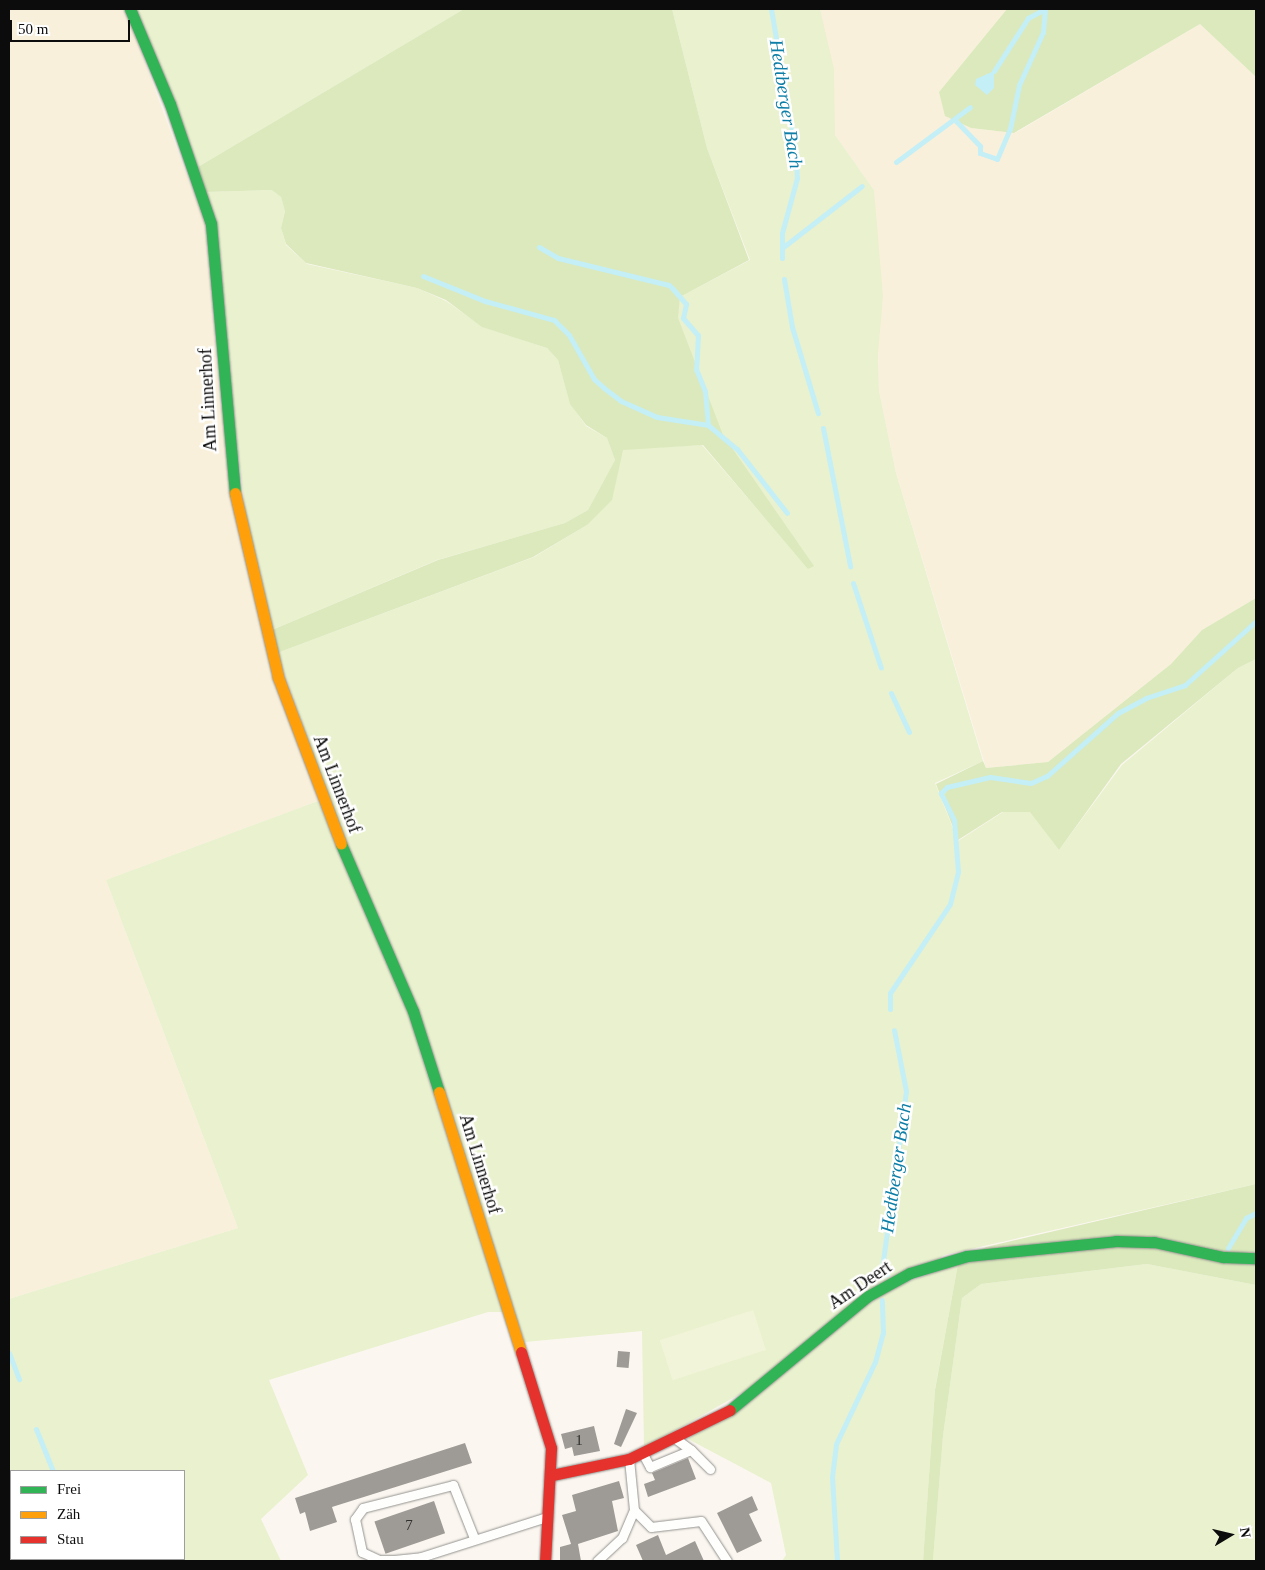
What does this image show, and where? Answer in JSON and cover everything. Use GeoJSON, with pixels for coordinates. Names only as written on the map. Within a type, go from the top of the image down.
{"type":"FeatureCollection","features":[{"type":"Feature","properties":{"kind":"street","name":"Am Linnerhof"},"geometry":{"type":"LineString","coordinates":[[130,9],[170,104],[211,224],[231,474],[254,586],[278,677],[343,849],[413,1011],[551,1448],[552,1474],[545,1561]]}},
{"type":"Feature","properties":{"kind":"street","name":"Am Deert"},"geometry":{"type":"LineString","coordinates":[[552,1474],[629,1459],[677,1440],[725,1414],[868,1296],[910,1273],[967,1256],[1116,1241],[1154,1242],[1223,1257],[1256,1258]]}},
{"type":"Feature","properties":{"kind":"lane"},"geometry":{"type":"LineString","coordinates":[[677,1440],[691,1450],[710,1469]]}},
{"type":"Feature","properties":{"kind":"lane"},"geometry":{"type":"LineString","coordinates":[[643,1453],[650,1467],[691,1450]]}},
{"type":"Feature","properties":{"kind":"lane"},"geometry":{"type":"LineString","coordinates":[[597,1561],[622,1538],[634,1510],[629,1459]]}},
{"type":"Feature","properties":{"kind":"lane"},"geometry":{"type":"LineString","coordinates":[[474,1538],[453,1485],[363,1508],[354,1519],[362,1552],[379,1560],[420,1559],[474,1538],[549,1517]]}},
{"type":"Feature","properties":{"kind":"lane"},"geometry":{"type":"LineString","coordinates":[[634,1510],[651,1527],[701,1521],[727,1561]]}},
{"type":"Feature","properties":{"kind":"shaded area"},"geometry":{"type":"Polygon","coordinates":[[[9,9],[125,9],[205,224],[220,402],[318,801],[106,880],[238,1228],[9,1299],[9,9]]]}},
{"type":"Feature","properties":{"kind":"shaded area"},"geometry":{"type":"Polygon","coordinates":[[[820,9],[1007,9],[939,92],[946,116],[971,128],[1015,133],[1200,24],[1256,77],[1256,598],[1202,630],[1171,664],[1048,762],[986,768],[896,473],[879,391],[874,190],[835,135],[820,9]]]}},
{"type":"Feature","properties":{"kind":"green space"},"geometry":{"type":"Polygon","coordinates":[[[136,9],[464,9],[198,167],[136,9]]]}},
{"type":"Feature","properties":{"kind":"green space"},"geometry":{"type":"Polygon","coordinates":[[[464,9],[672,9],[707,148],[749,260],[680,297],[678,318],[723,435],[814,566],[808,569],[703,445],[623,450],[612,500],[587,525],[533,557],[277,653],[272,630],[438,560],[565,523],[588,510],[615,460],[607,438],[586,425],[570,404],[558,360],[547,348],[482,327],[446,300],[417,288],[306,263],[286,244],[281,228],[285,211],[281,197],[272,190],[206,192],[198,167],[464,9]]]}},
{"type":"Feature","properties":{"kind":"green space"},"geometry":{"type":"Polygon","coordinates":[[[672,9],[820,9],[834,69],[835,135],[874,190],[883,296],[878,354],[879,391],[896,473],[983,761],[935,783],[958,841],[1003,812],[1030,811],[1059,850],[1122,765],[1238,668],[1256,659],[1256,1184],[944,1255],[765,1380],[644,1448],[642,1331],[525,1342],[277,653],[534,557],[587,525],[623,449],[702,445],[808,568],[712,430],[677,319],[680,297],[750,260],[707,148],[672,9]]]}},
{"type":"Feature","properties":{"kind":"green space"},"geometry":{"type":"Polygon","coordinates":[[[1007,9],[1256,9],[1256,77],[1200,24],[1014,133],[971,128],[945,116],[939,92],[1007,9]]]}},
{"type":"Feature","properties":{"kind":"green space"},"geometry":{"type":"Polygon","coordinates":[[[273,190],[281,197],[285,210],[281,228],[286,245],[307,264],[417,288],[446,301],[483,327],[547,348],[558,360],[570,403],[586,426],[607,438],[615,460],[588,510],[565,523],[437,560],[272,630],[251,557],[206,192],[273,190]]]}},
{"type":"Feature","properties":{"kind":"green space"},"geometry":{"type":"Polygon","coordinates":[[[1256,598],[1256,659],[1238,668],[1121,764],[1059,850],[1030,812],[1002,812],[958,840],[936,784],[983,761],[986,768],[1048,762],[1171,664],[1202,630],[1256,598]]]}},
{"type":"Feature","properties":{"kind":"green space"},"geometry":{"type":"Polygon","coordinates":[[[318,801],[408,1015],[503,1312],[488,1312],[269,1380],[308,1475],[261,1519],[281,1561],[9,1561],[9,1299],[238,1228],[106,880],[318,801]]]}},
{"type":"Feature","properties":{"kind":"green space"},"geometry":{"type":"Polygon","coordinates":[[[1256,1184],[1256,1285],[1147,1264],[981,1284],[962,1298],[943,1436],[933,1561],[923,1561],[935,1390],[958,1264],[986,1247],[1256,1184]]]}},
{"type":"Feature","properties":{"kind":"green space"},"geometry":{"type":"Polygon","coordinates":[[[958,1264],[935,1389],[923,1561],[782,1561],[786,1555],[771,1483],[688,1439],[885,1290],[958,1264]]]}},
{"type":"Feature","properties":{"kind":"green space"},"geometry":{"type":"Polygon","coordinates":[[[1147,1264],[1256,1285],[1256,1561],[933,1561],[943,1436],[962,1298],[981,1284],[1147,1264]]]}},
{"type":"Feature","properties":{"kind":"green space"},"geometry":{"type":"Polygon","coordinates":[[[753,1310],[766,1350],[673,1380],[660,1340],[753,1310]]]}},
{"type":"Feature","properties":{"kind":"water"},"geometry":{"type":"Polygon","coordinates":[[[994,71],[994,88],[987,95],[975,85],[976,79],[994,71]]]}},
{"type":"Feature","properties":{"kind":"building"},"geometry":{"type":"Polygon","coordinates":[[[618,1351],[630,1352],[629,1368],[617,1367],[618,1351]]]}},
{"type":"Feature","properties":{"kind":"building"},"geometry":{"type":"Polygon","coordinates":[[[626,1409],[637,1413],[621,1447],[614,1444],[626,1409]]]}},
{"type":"Feature","properties":{"kind":"building"},"geometry":{"type":"Polygon","coordinates":[[[594,1426],[600,1451],[574,1456],[572,1447],[565,1449],[561,1434],[594,1426]]]}},
{"type":"Feature","properties":{"kind":"building"},"geometry":{"type":"Polygon","coordinates":[[[465,1443],[472,1463],[332,1507],[337,1522],[310,1531],[305,1512],[300,1514],[295,1498],[465,1443]]]}},
{"type":"Feature","properties":{"kind":"building"},"geometry":{"type":"Polygon","coordinates":[[[688,1458],[696,1479],[648,1497],[644,1484],[655,1480],[652,1473],[688,1458]]]}},
{"type":"Feature","properties":{"kind":"building"},"geometry":{"type":"Polygon","coordinates":[[[619,1481],[624,1498],[612,1501],[618,1531],[578,1544],[581,1561],[560,1561],[560,1547],[571,1544],[562,1515],[576,1511],[572,1495],[619,1481]]]}},
{"type":"Feature","properties":{"kind":"building"},"geometry":{"type":"Polygon","coordinates":[[[752,1496],[758,1510],[749,1514],[762,1541],[737,1553],[717,1513],[752,1496]]]}},
{"type":"Feature","properties":{"kind":"building"},"geometry":{"type":"Polygon","coordinates":[[[434,1501],[445,1533],[386,1554],[374,1522],[434,1501]]]}},
{"type":"Feature","properties":{"kind":"building"},"geometry":{"type":"Polygon","coordinates":[[[658,1535],[666,1555],[695,1541],[704,1561],[643,1561],[636,1545],[658,1535]]]}},
{"type":"Feature","properties":{"kind":"waterway","name":"Hedtberger Bach"},"geometry":{"type":"LineString","coordinates":[[771,9],[796,153],[797,178],[782,233],[782,258]]}},
{"type":"Feature","properties":{"kind":"waterway"},"geometry":{"type":"LineString","coordinates":[[994,71],[1028,18],[1045,9]]}},
{"type":"Feature","properties":{"kind":"waterway"},"geometry":{"type":"LineString","coordinates":[[956,121],[980,146],[980,153],[997,159],[1010,129],[1019,85],[1043,32],[1045,10]]}},
{"type":"Feature","properties":{"kind":"waterway"},"geometry":{"type":"LineString","coordinates":[[896,162],[970,107]]}},
{"type":"Feature","properties":{"kind":"waterway"},"geometry":{"type":"LineString","coordinates":[[782,248],[862,186]]}},
{"type":"Feature","properties":{"kind":"waterway"},"geometry":{"type":"LineString","coordinates":[[539,247],[558,258],[669,285],[673,289],[686,304],[683,318],[698,335],[696,369],[705,391],[708,425]]}},
{"type":"Feature","properties":{"kind":"waterway"},"geometry":{"type":"LineString","coordinates":[[423,276],[485,301],[554,320],[569,335],[594,379],[604,388],[621,401],[657,417],[708,425],[737,449],[787,513]]}},
{"type":"Feature","properties":{"kind":"waterway","name":"Hedtberger Bach"},"geometry":{"type":"LineString","coordinates":[[784,279],[792,327],[818,413]]}},
{"type":"Feature","properties":{"kind":"waterway","name":"Hedtberger Bach"},"geometry":{"type":"LineString","coordinates":[[823,428],[850,566]]}},
{"type":"Feature","properties":{"kind":"waterway","name":"Hedtberger Bach"},"geometry":{"type":"LineString","coordinates":[[853,583],[881,668]]}},
{"type":"Feature","properties":{"kind":"waterway"},"geometry":{"type":"LineString","coordinates":[[890,1009],[890,993],[950,904],[958,872],[954,820],[941,793],[947,787],[990,777],[1031,783],[1047,776],[1118,713],[1146,698],[1185,685],[1256,621]]}},
{"type":"Feature","properties":{"kind":"waterway","name":"Hedtberger Bach"},"geometry":{"type":"LineString","coordinates":[[891,693],[909,732]]}},
{"type":"Feature","properties":{"kind":"waterway","name":"Hedtberger Bach"},"geometry":{"type":"LineString","coordinates":[[887,1274],[881,1276],[906,1091],[894,1030]]}},
{"type":"Feature","properties":{"kind":"waterway"},"geometry":{"type":"LineString","coordinates":[[1228,1248],[1246,1218],[1256,1213]]}},
{"type":"Feature","properties":{"kind":"waterway","name":"Hedtberger Bach"},"geometry":{"type":"LineString","coordinates":[[837,1561],[832,1477],[836,1444],[875,1362],[883,1333],[882,1300]]}},
{"type":"Feature","properties":{"kind":"waterway"},"geometry":{"type":"LineString","coordinates":[[9,1353],[19,1379]]}},
{"type":"Feature","properties":{"kind":"waterway"},"geometry":{"type":"LineString","coordinates":[[36,1429],[53,1470]]}},
{"type":"Feature","properties":{"kind":"traffic: fast"},"geometry":{"type":"LineString","coordinates":[[130,9],[170,104],[211,224],[235,493]]}},
{"type":"Feature","properties":{"kind":"traffic: fast"},"geometry":{"type":"LineString","coordinates":[[341,844],[413,1011],[439,1092]]}},
{"type":"Feature","properties":{"kind":"traffic: fast"},"geometry":{"type":"LineString","coordinates":[[730,1410],[868,1296],[910,1273],[967,1256],[1116,1241],[1154,1242],[1223,1257],[1256,1258]]}},
{"type":"Feature","properties":{"kind":"traffic: slow"},"geometry":{"type":"LineString","coordinates":[[235,493],[278,677],[341,844]]}},
{"type":"Feature","properties":{"kind":"traffic: slow"},"geometry":{"type":"LineString","coordinates":[[439,1092],[521,1352]]}},
{"type":"Feature","properties":{"kind":"traffic: jam"},"geometry":{"type":"LineString","coordinates":[[521,1352],[551,1448],[545,1561]]}},
{"type":"Feature","properties":{"kind":"traffic: jam"},"geometry":{"type":"LineString","coordinates":[[552,1475],[629,1459],[730,1410]]}}]}
